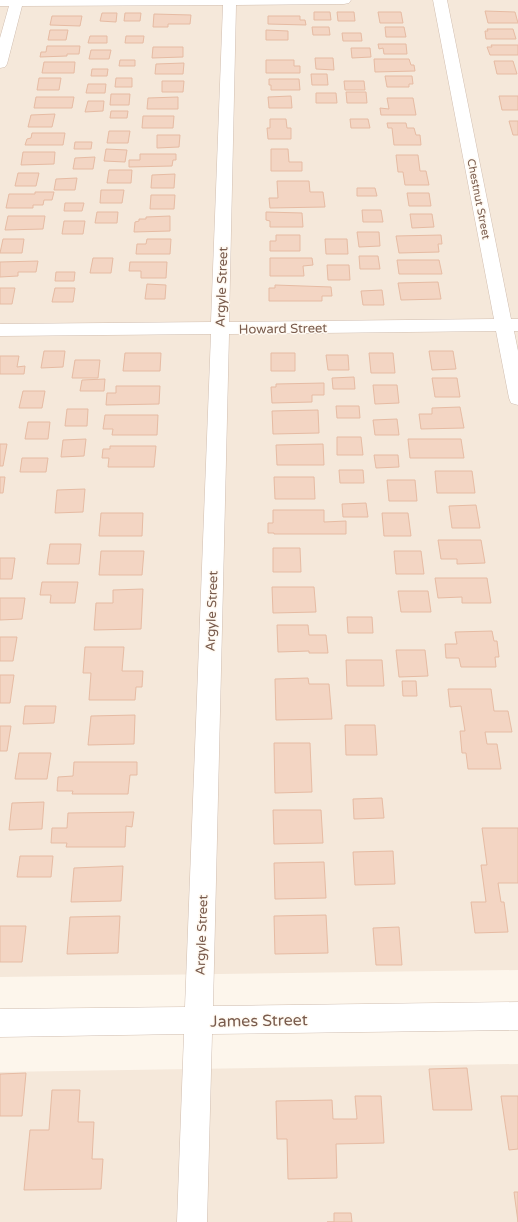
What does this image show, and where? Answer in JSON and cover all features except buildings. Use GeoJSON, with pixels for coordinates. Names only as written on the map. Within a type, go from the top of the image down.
{"type":"FeatureCollection","features":[{"type":"Feature","properties":{"kind":"street","name":"Argyle Street"},"geometry":{"type":"LineString","coordinates":[[192,1222],[230,0]]}},
{"type":"Feature","properties":{"kind":"street"},"geometry":{"type":"LineString","coordinates":[[0,2],[344,0]]}},
{"type":"Feature","properties":{"kind":"street","name":"Chestnut Street"},"geometry":{"type":"LineString","coordinates":[[440,0],[511,326],[518,398]]}},
{"type":"Feature","properties":{"kind":"street"},"geometry":{"type":"LineString","coordinates":[[0,64],[16,1]]}},
{"type":"Feature","properties":{"kind":"street","name":"Howard Street"},"geometry":{"type":"LineString","coordinates":[[0,330],[511,326]]}},
{"type":"Feature","properties":{"kind":"street","name":"James Street"},"geometry":{"type":"LineString","coordinates":[[0,1023],[518,1016]]}},
{"type":"Feature","properties":{"kind":"shaded area"},"geometry":{"type":"Polygon","coordinates":[[[0,0],[518,0],[518,970],[0,977],[0,0]]]}},
{"type":"Feature","properties":{"kind":"shaded area"},"geometry":{"type":"Polygon","coordinates":[[[518,1064],[518,1222],[0,1222],[0,1072],[518,1064]]]}}]}
